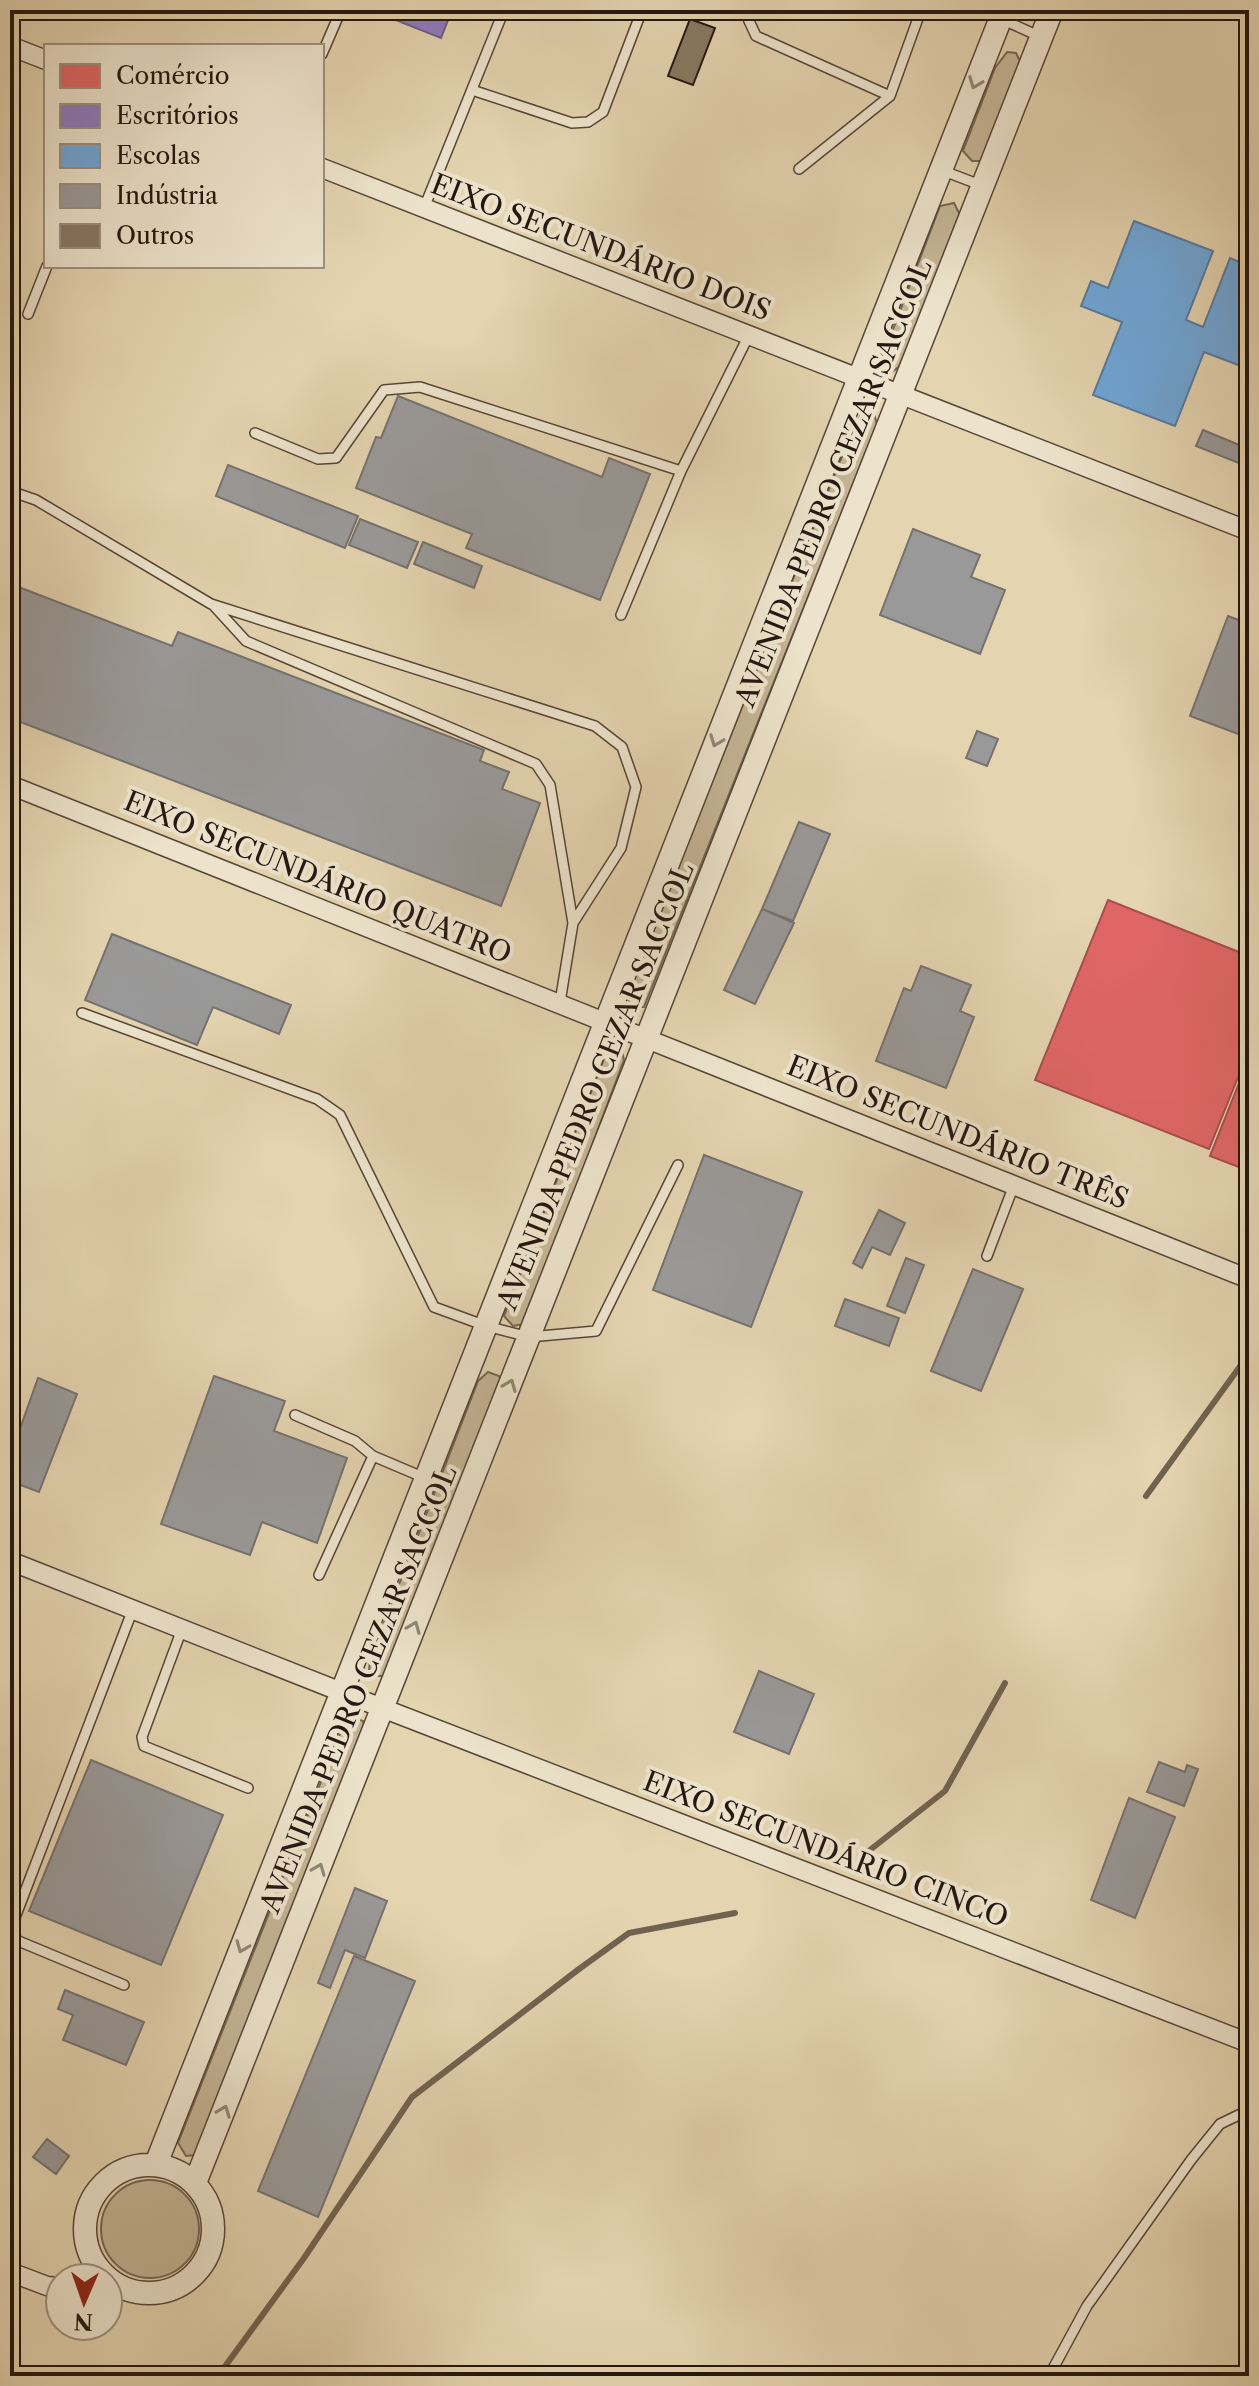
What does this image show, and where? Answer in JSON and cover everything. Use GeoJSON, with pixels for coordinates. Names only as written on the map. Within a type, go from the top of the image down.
{"type":"FeatureCollection","features":[{"type":"Feature","properties":{"kind":"street","name":"AVENIDA PEDRO CEZAR SACCOL"},"geometry":{"type":"LineString","coordinates":[[195,2183],[1052,10]]}},
{"type":"Feature","properties":{"kind":"street","name":"AVENIDA PEDRO CEZAR SACCOL"},"geometry":{"type":"LineString","coordinates":[[156,2164],[941,170],[995,13]]}},
{"type":"Feature","properties":{"kind":"street"},"geometry":{"type":"LineString","coordinates":[[10,46],[44,59]]}},
{"type":"Feature","properties":{"kind":"street","name":"EIXO SECUNDÁRIO DOIS"},"geometry":{"type":"LineString","coordinates":[[324,169],[1249,531]]}},
{"type":"Feature","properties":{"kind":"street","name":"EIXO SECUNDÁRIO QUATRO"},"geometry":{"type":"LineString","coordinates":[[10,785],[606,1021]]}},
{"type":"Feature","properties":{"kind":"street","name":"EIXO SECUNDÁRIO TRÊS"},"geometry":{"type":"LineString","coordinates":[[606,1021],[1249,1279]]}},
{"type":"Feature","properties":{"kind":"street","name":"EIXO SECUNDÁRIO CINCO"},"geometry":{"type":"LineString","coordinates":[[10,1561],[1249,2043]]}},
{"type":"Feature","properties":{"kind":"street"},"geometry":{"type":"LineString","coordinates":[[94,2262],[89,2255],[85,2222],[97,2191],[123,2170],[156,2164],[177,2171],[195,2183],[211,2211],[212,2227],[212,2243],[198,2271],[172,2289],[140,2293],[124,2287]]}},
{"type":"Feature","properties":{"kind":"street"},"geometry":{"type":"LineString","coordinates":[[10,2272],[44,2285]]}},
{"type":"Feature","properties":{"kind":"lane"},"geometry":{"type":"LineString","coordinates":[[324,49],[341,10]]}},
{"type":"Feature","properties":{"kind":"lane"},"geometry":{"type":"LineString","coordinates":[[424,208],[504,10]]}},
{"type":"Feature","properties":{"kind":"lane"},"geometry":{"type":"LineString","coordinates":[[472,90],[572,123],[588,122],[603,112],[642,10]]}},
{"type":"Feature","properties":{"kind":"lane"},"geometry":{"type":"LineString","coordinates":[[744,10],[756,36],[890,96]]}},
{"type":"Feature","properties":{"kind":"lane"},"geometry":{"type":"LineString","coordinates":[[799,169],[890,96],[921,10]]}},
{"type":"Feature","properties":{"kind":"lane"},"geometry":{"type":"LineString","coordinates":[[995,13],[1041,37]]}},
{"type":"Feature","properties":{"kind":"lane"},"geometry":{"type":"LineString","coordinates":[[941,170],[983,186]]}},
{"type":"Feature","properties":{"kind":"lane"},"geometry":{"type":"LineString","coordinates":[[28,314],[46,268]]}},
{"type":"Feature","properties":{"kind":"lane"},"geometry":{"type":"LineString","coordinates":[[621,615],[681,471],[749,335]]}},
{"type":"Feature","properties":{"kind":"lane"},"geometry":{"type":"LineString","coordinates":[[255,433],[318,459],[336,458],[384,390],[420,387],[681,471]]}},
{"type":"Feature","properties":{"kind":"lane"},"geometry":{"type":"LineString","coordinates":[[10,491],[36,500],[211,604],[595,726],[622,747],[636,787],[621,848],[573,923]]}},
{"type":"Feature","properties":{"kind":"lane"},"geometry":{"type":"LineString","coordinates":[[211,604],[246,641],[536,764],[550,785],[573,923],[560,1002]]}},
{"type":"Feature","properties":{"kind":"lane"},"geometry":{"type":"LineString","coordinates":[[82,1013],[317,1099],[340,1115],[434,1307],[486,1326],[529,1337],[596,1331],[678,1165]]}},
{"type":"Feature","properties":{"kind":"lane"},"geometry":{"type":"LineString","coordinates":[[987,1256],[1014,1185]]}},
{"type":"Feature","properties":{"kind":"lane"},"geometry":{"type":"LineString","coordinates":[[295,1415],[355,1441],[373,1456],[426,1479]]}},
{"type":"Feature","properties":{"kind":"lane"},"geometry":{"type":"LineString","coordinates":[[319,1575],[373,1456]]}},
{"type":"Feature","properties":{"kind":"lane"},"geometry":{"type":"LineString","coordinates":[[124,1985],[16,1940],[13,1923],[133,1609]]}},
{"type":"Feature","properties":{"kind":"lane"},"geometry":{"type":"LineString","coordinates":[[182,1629],[142,1737],[144,1746],[248,1788]]}},
{"type":"Feature","properties":{"kind":"lane"},"geometry":{"type":"LineString","coordinates":[[1049,2376],[1087,2306],[1191,2160],[1220,2124],[1249,2110]]}},
{"type":"Feature","properties":{"kind":"shaded area"},"geometry":{"type":"Polygon","coordinates":[[[1007,52],[1016,53],[1021,63],[983,161],[972,161],[963,151],[995,68],[1007,52]]]}},
{"type":"Feature","properties":{"kind":"shaded area"},"geometry":{"type":"Polygon","coordinates":[[[954,203],[960,215],[900,366],[888,375],[881,361],[940,206],[954,203]]]}},
{"type":"Feature","properties":{"kind":"shaded area"},"geometry":{"type":"Polygon","coordinates":[[[864,411],[873,411],[877,424],[644,1007],[634,1007],[626,997],[855,424],[864,411]]]}},
{"type":"Feature","properties":{"kind":"shaded area"},"geometry":{"type":"Polygon","coordinates":[[[607,1051],[622,1052],[624,1060],[528,1315],[524,1324],[513,1326],[504,1316],[607,1051]]]}},
{"type":"Feature","properties":{"kind":"shaded area"},"geometry":{"type":"Polygon","coordinates":[[[488,1372],[499,1376],[503,1385],[390,1676],[377,1676],[369,1672],[370,1659],[478,1381],[488,1372]]]}},
{"type":"Feature","properties":{"kind":"shaded area"},"geometry":{"type":"Polygon","coordinates":[[[345,1721],[363,1721],[365,1731],[197,2155],[186,2156],[178,2143],[345,1721]]]}},
{"type":"Feature","properties":{"kind":"shaded area"},"geometry":{"type":"Polygon","coordinates":[[[141,2181],[159,2181],[177,2189],[190,2202],[198,2220],[198,2238],[190,2256],[177,2269],[159,2277],[141,2277],[124,2270],[124,2262],[115,2262],[102,2238],[102,2220],[110,2202],[123,2189],[141,2181]]]}},
{"type":"Feature","properties":{"kind":"building: Comércio"},"geometry":{"type":"Polygon","coordinates":[[[1108,900],[1249,956],[1249,1050],[1209,1149],[1035,1080],[1108,900]]]}},
{"type":"Feature","properties":{"kind":"building: Comércio"},"geometry":{"type":"Polygon","coordinates":[[[1249,1058],[1249,1171],[1210,1156],[1249,1058]]]}},
{"type":"Feature","properties":{"kind":"building: Escritórios"},"geometry":{"type":"Polygon","coordinates":[[[385,10],[452,10],[441,38],[383,15],[385,10]]]}},
{"type":"Feature","properties":{"kind":"building: Escolas"},"geometry":{"type":"Polygon","coordinates":[[[1134,221],[1213,251],[1186,320],[1203,327],[1230,258],[1249,266],[1249,369],[1204,352],[1175,426],[1093,395],[1122,322],[1081,306],[1091,281],[1108,288],[1134,221]]]}},
{"type":"Feature","properties":{"kind":"building: Indústria"},"geometry":{"type":"Polygon","coordinates":[[[398,396],[602,477],[609,458],[650,474],[600,600],[466,548],[472,534],[356,488],[376,437],[381,438],[398,396]]]}},
{"type":"Feature","properties":{"kind":"building: Indústria"},"geometry":{"type":"Polygon","coordinates":[[[1203,430],[1249,449],[1249,467],[1196,446],[1203,430]]]}},
{"type":"Feature","properties":{"kind":"building: Indústria"},"geometry":{"type":"Polygon","coordinates":[[[228,465],[358,516],[345,548],[216,496],[228,465]]]}},
{"type":"Feature","properties":{"kind":"building: Indústria"},"geometry":{"type":"Polygon","coordinates":[[[360,519],[418,542],[407,568],[349,545],[360,519]]]}},
{"type":"Feature","properties":{"kind":"building: Indústria"},"geometry":{"type":"Polygon","coordinates":[[[913,529],[980,555],[971,577],[1005,590],[980,654],[880,615],[913,529]]]}},
{"type":"Feature","properties":{"kind":"building: Indústria"},"geometry":{"type":"Polygon","coordinates":[[[423,542],[482,566],[474,588],[414,564],[423,542]]]}},
{"type":"Feature","properties":{"kind":"building: Indústria"},"geometry":{"type":"Polygon","coordinates":[[[16,586],[172,646],[178,632],[484,750],[480,761],[509,772],[502,789],[540,803],[501,906],[10,718],[10,601],[16,586]]]}},
{"type":"Feature","properties":{"kind":"building: Indústria"},"geometry":{"type":"Polygon","coordinates":[[[1228,616],[1249,624],[1249,738],[1190,716],[1228,616]]]}},
{"type":"Feature","properties":{"kind":"building: Indústria"},"geometry":{"type":"Polygon","coordinates":[[[977,731],[998,739],[987,766],[966,758],[977,731]]]}},
{"type":"Feature","properties":{"kind":"building: Indústria"},"geometry":{"type":"Polygon","coordinates":[[[799,822],[830,834],[793,921],[762,909],[799,822]]]}},
{"type":"Feature","properties":{"kind":"building: Indústria"},"geometry":{"type":"Polygon","coordinates":[[[762,909],[794,923],[755,1004],[724,990],[762,909]]]}},
{"type":"Feature","properties":{"kind":"building: Indústria"},"geometry":{"type":"Polygon","coordinates":[[[112,934],[291,1005],[279,1034],[213,1007],[197,1045],[85,1000],[112,934]]]}},
{"type":"Feature","properties":{"kind":"building: Indústria"},"geometry":{"type":"Polygon","coordinates":[[[921,966],[971,985],[960,1011],[974,1017],[946,1088],[876,1061],[904,988],[911,991],[921,966]]]}},
{"type":"Feature","properties":{"kind":"building: Indústria"},"geometry":{"type":"Polygon","coordinates":[[[704,1155],[802,1192],[751,1327],[653,1290],[704,1155]]]}},
{"type":"Feature","properties":{"kind":"building: Indústria"},"geometry":{"type":"Polygon","coordinates":[[[879,1210],[905,1223],[890,1255],[872,1247],[862,1268],[853,1263],[879,1210]]]}},
{"type":"Feature","properties":{"kind":"building: Indústria"},"geometry":{"type":"Polygon","coordinates":[[[906,1258],[924,1265],[905,1313],[887,1306],[906,1258]]]}},
{"type":"Feature","properties":{"kind":"building: Indústria"},"geometry":{"type":"Polygon","coordinates":[[[973,1269],[1023,1289],[981,1391],[931,1371],[973,1269]]]}},
{"type":"Feature","properties":{"kind":"building: Indústria"},"geometry":{"type":"Polygon","coordinates":[[[845,1299],[899,1318],[889,1346],[835,1326],[845,1299]]]}},
{"type":"Feature","properties":{"kind":"building: Indústria"},"geometry":{"type":"Polygon","coordinates":[[[214,1376],[285,1401],[274,1431],[347,1458],[317,1543],[262,1522],[250,1555],[161,1524],[214,1376]]]}},
{"type":"Feature","properties":{"kind":"building: Indústria"},"geometry":{"type":"Polygon","coordinates":[[[38,1378],[77,1394],[39,1492],[10,1481],[10,1457],[38,1378]]]}},
{"type":"Feature","properties":{"kind":"building: Indústria"},"geometry":{"type":"Polygon","coordinates":[[[759,1671],[814,1694],[789,1754],[734,1732],[759,1671]]]}},
{"type":"Feature","properties":{"kind":"building: Indústria"},"geometry":{"type":"Polygon","coordinates":[[[91,1760],[223,1815],[161,1965],[29,1911],[91,1760]]]}},
{"type":"Feature","properties":{"kind":"building: Indústria"},"geometry":{"type":"Polygon","coordinates":[[[1159,1762],[1185,1772],[1187,1765],[1198,1769],[1184,1806],[1147,1792],[1159,1762]]]}},
{"type":"Feature","properties":{"kind":"building: Indústria"},"geometry":{"type":"Polygon","coordinates":[[[1129,1798],[1175,1817],[1135,1918],[1091,1900],[1129,1798]]]}},
{"type":"Feature","properties":{"kind":"building: Indústria"},"geometry":{"type":"Polygon","coordinates":[[[355,1888],[387,1901],[365,1958],[345,1950],[330,1988],[318,1983],[355,1888]]]}},
{"type":"Feature","properties":{"kind":"building: Indústria"},"geometry":{"type":"Polygon","coordinates":[[[354,1956],[415,1981],[318,2217],[258,2191],[354,1956]]]}},
{"type":"Feature","properties":{"kind":"building: Indústria"},"geometry":{"type":"Polygon","coordinates":[[[65,1990],[144,2022],[126,2065],[63,2040],[73,2015],[58,2009],[65,1990]]]}},
{"type":"Feature","properties":{"kind":"building: Indústria"},"geometry":{"type":"Polygon","coordinates":[[[47,2139],[69,2156],[56,2174],[33,2157],[47,2139]]]}},
{"type":"Feature","properties":{"kind":"building: Outros"},"geometry":{"type":"Polygon","coordinates":[[[690,19],[715,28],[693,85],[668,76],[690,19]]]}},
{"type":"Feature","properties":{"kind":"waterway"},"geometry":{"type":"LineString","coordinates":[[1146,1496],[1249,1354]]}},
{"type":"Feature","properties":{"kind":"waterway"},"geometry":{"type":"LineString","coordinates":[[861,1857],[945,1791],[1005,1683]]}},
{"type":"Feature","properties":{"kind":"waterway"},"geometry":{"type":"LineString","coordinates":[[218,2376],[304,2258],[412,2097],[629,1933],[735,1913]]}}]}
